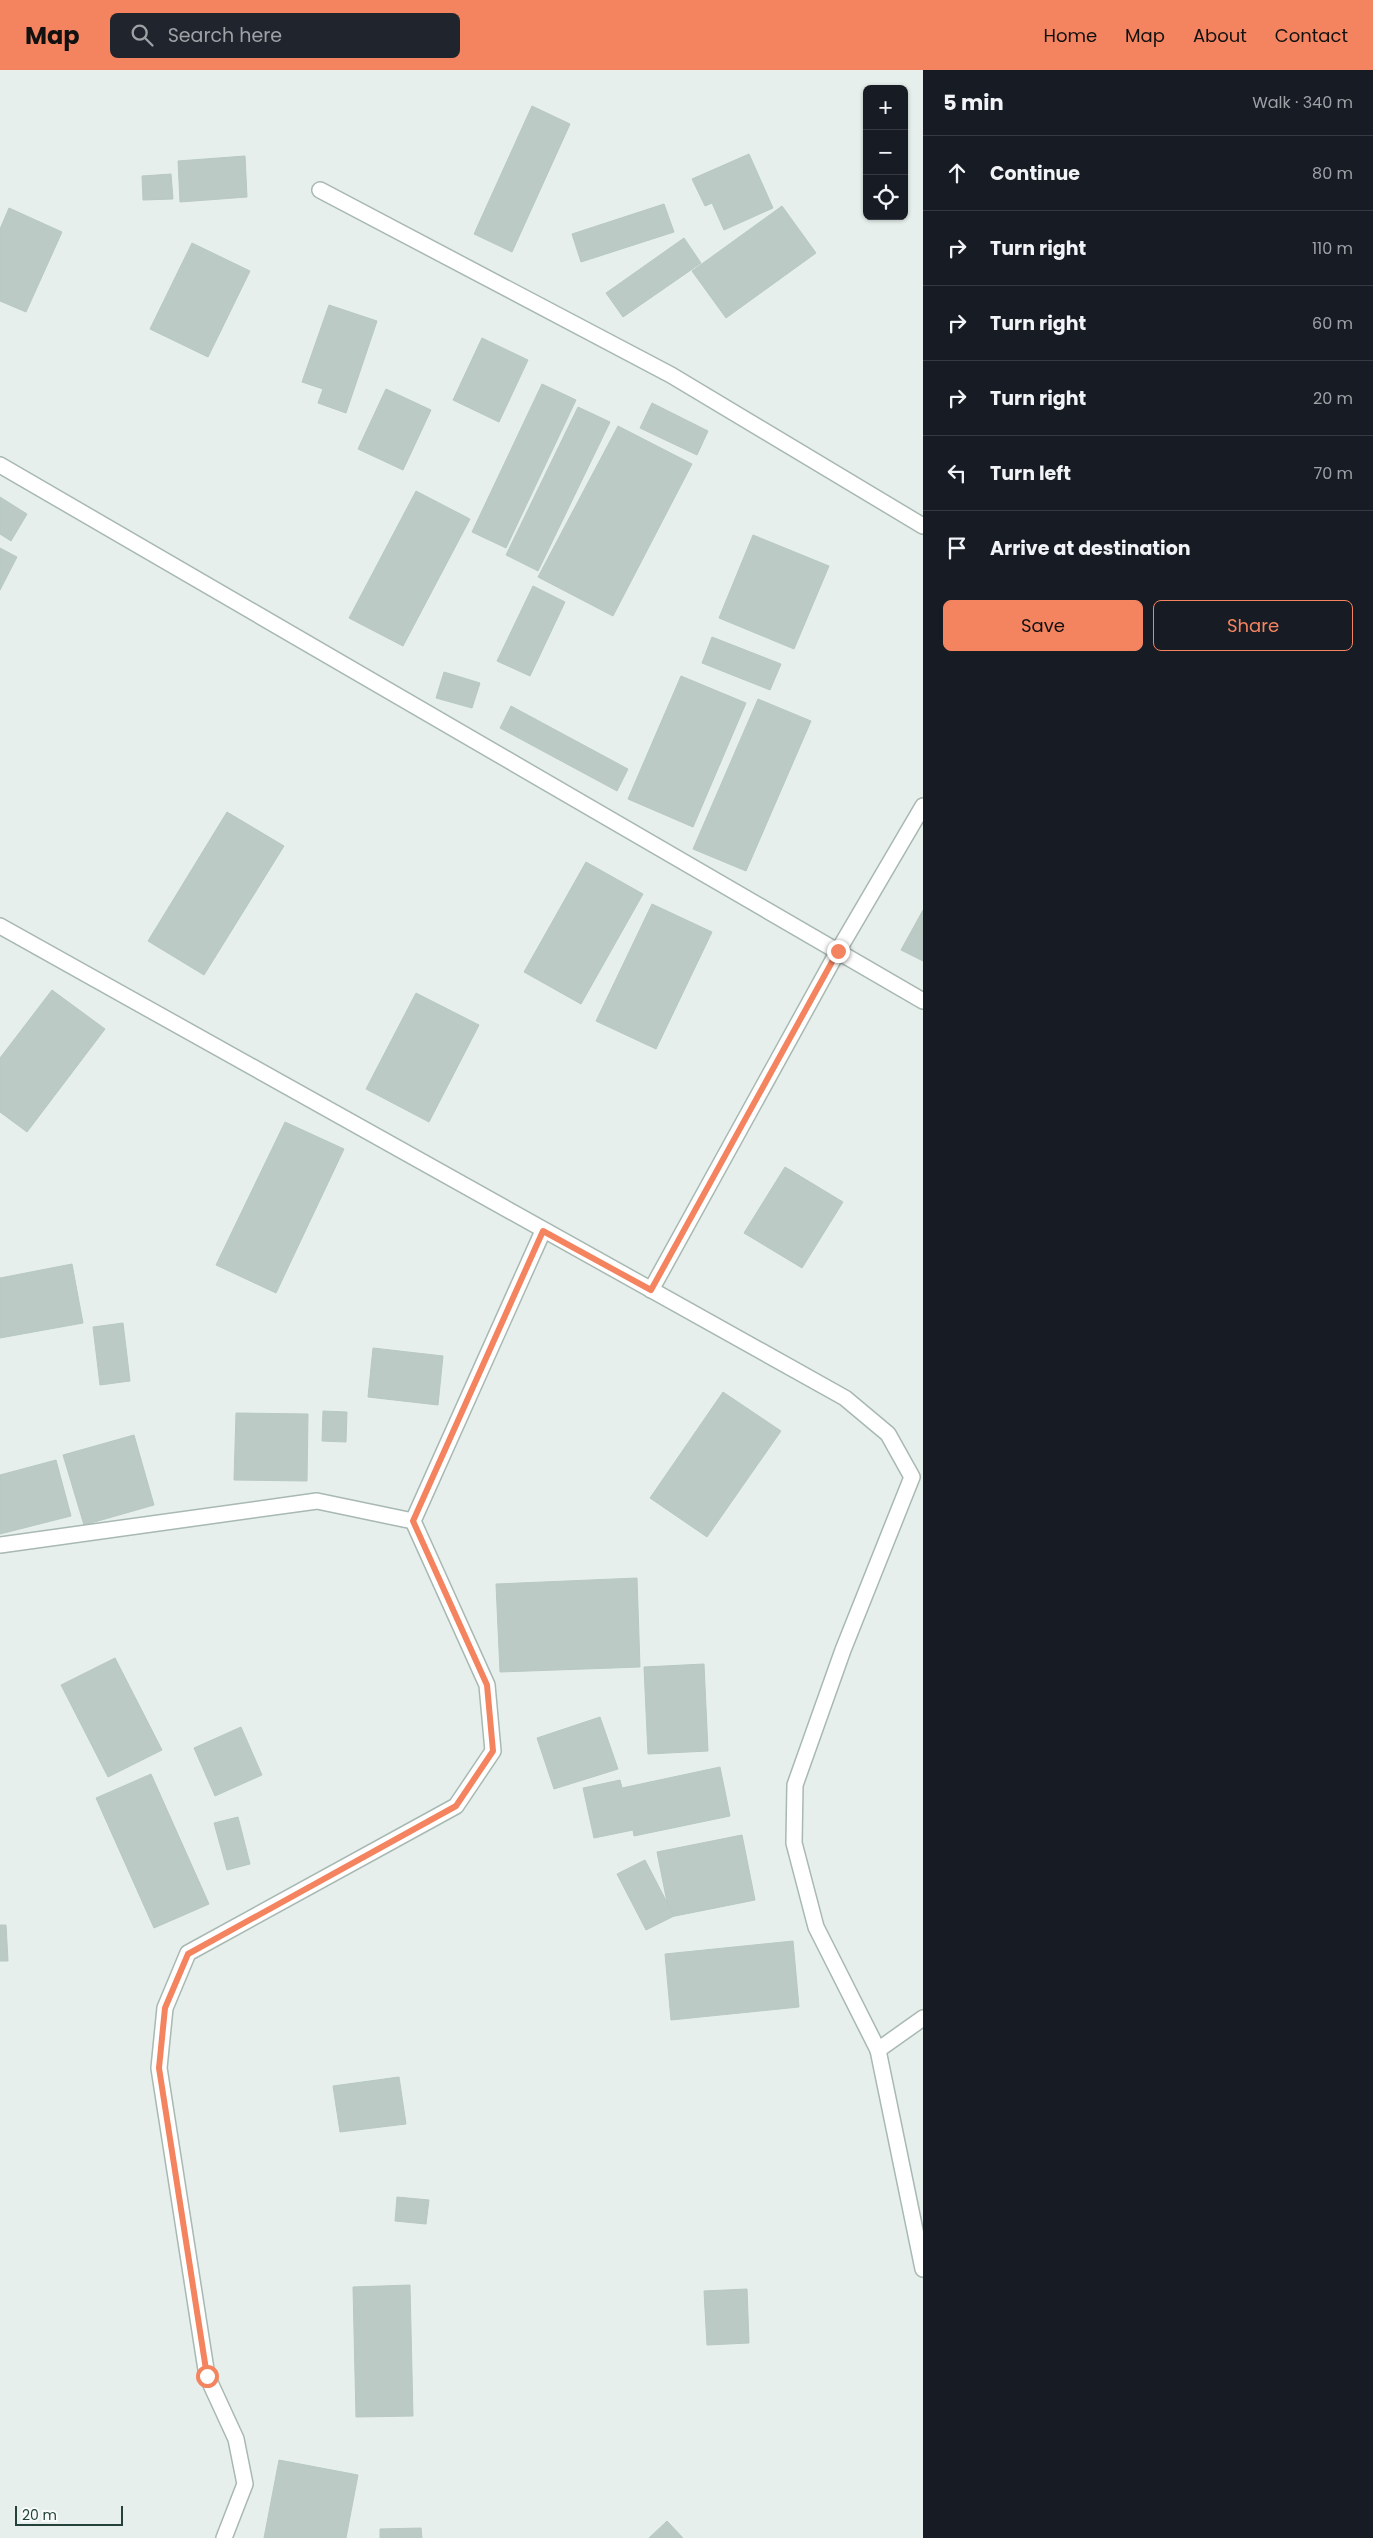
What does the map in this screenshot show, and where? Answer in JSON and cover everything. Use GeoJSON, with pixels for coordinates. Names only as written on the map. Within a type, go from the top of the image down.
{"type":"FeatureCollection","features":[{"type":"Feature","properties":{"kind":"street"},"geometry":{"type":"LineString","coordinates":[[320,190],[671,375],[923,526]]}},
{"type":"Feature","properties":{"kind":"street"},"geometry":{"type":"LineString","coordinates":[[0,465],[923,1001]]}},
{"type":"Feature","properties":{"kind":"street"},"geometry":{"type":"LineString","coordinates":[[651,1290],[838,951],[923,806]]}},
{"type":"Feature","properties":{"kind":"street"},"geometry":{"type":"LineString","coordinates":[[0,926],[845,1398],[888,1434],[912,1477],[843,1650],[795,1785],[794,1844],[816,1927],[878,2050],[923,2269]]}},
{"type":"Feature","properties":{"kind":"street"},"geometry":{"type":"LineString","coordinates":[[224,2538],[245,2484],[236,2439],[207,2376],[159,2068],[165,2008],[188,1954],[456,1806],[493,1751],[487,1685],[413,1521],[543,1231]]}},
{"type":"Feature","properties":{"kind":"street"},"geometry":{"type":"LineString","coordinates":[[0,1545],[317,1501],[413,1521]]}},
{"type":"Feature","properties":{"kind":"street"},"geometry":{"type":"LineString","coordinates":[[878,2050],[923,2018]]}},
{"type":"Feature","properties":{"kind":"building"},"geometry":{"type":"Polygon","coordinates":[[[532,106],[570,124],[512,252],[474,234],[532,106]]]}},
{"type":"Feature","properties":{"kind":"building"},"geometry":{"type":"Polygon","coordinates":[[[749,154],[773,208],[724,230],[712,203],[705,206],[692,179],[749,154]]]}},
{"type":"Feature","properties":{"kind":"building"},"geometry":{"type":"Polygon","coordinates":[[[245,156],[247,197],[180,202],[178,161],[245,156]]]}},
{"type":"Feature","properties":{"kind":"building"},"geometry":{"type":"Polygon","coordinates":[[[171,174],[173,199],[143,200],[142,176],[171,174]]]}},
{"type":"Feature","properties":{"kind":"building"},"geometry":{"type":"Polygon","coordinates":[[[664,204],[674,232],[581,262],[572,234],[664,204]]]}},
{"type":"Feature","properties":{"kind":"building"},"geometry":{"type":"Polygon","coordinates":[[[782,206],[816,253],[726,318],[692,271],[782,206]]]}},
{"type":"Feature","properties":{"kind":"building"},"geometry":{"type":"Polygon","coordinates":[[[9,208],[62,232],[26,312],[0,301],[0,229],[9,208]]]}},
{"type":"Feature","properties":{"kind":"building"},"geometry":{"type":"Polygon","coordinates":[[[684,238],[701,263],[623,317],[606,293],[684,238]]]}},
{"type":"Feature","properties":{"kind":"building"},"geometry":{"type":"Polygon","coordinates":[[[192,243],[250,271],[208,357],[150,329],[192,243]]]}},
{"type":"Feature","properties":{"kind":"building"},"geometry":{"type":"Polygon","coordinates":[[[329,305],[377,321],[346,413],[318,403],[323,389],[302,382],[329,305]]]}},
{"type":"Feature","properties":{"kind":"building"},"geometry":{"type":"Polygon","coordinates":[[[482,338],[528,360],[499,422],[453,400],[482,338]]]}},
{"type":"Feature","properties":{"kind":"building"},"geometry":{"type":"Polygon","coordinates":[[[542,384],[576,400],[506,548],[472,532],[542,384]]]}},
{"type":"Feature","properties":{"kind":"building"},"geometry":{"type":"Polygon","coordinates":[[[386,389],[431,410],[403,470],[358,449],[386,389]]]}},
{"type":"Feature","properties":{"kind":"building"},"geometry":{"type":"Polygon","coordinates":[[[652,403],[708,431],[697,455],[640,428],[652,403]]]}},
{"type":"Feature","properties":{"kind":"building"},"geometry":{"type":"Polygon","coordinates":[[[578,407],[610,422],[538,571],[506,555],[578,407]]]}},
{"type":"Feature","properties":{"kind":"building"},"geometry":{"type":"Polygon","coordinates":[[[618,426],[692,464],[613,616],[538,577],[618,426]]]}},
{"type":"Feature","properties":{"kind":"building"},"geometry":{"type":"Polygon","coordinates":[[[416,491],[470,519],[403,646],[349,618],[416,491]]]}},
{"type":"Feature","properties":{"kind":"building"},"geometry":{"type":"Polygon","coordinates":[[[0,497],[27,514],[11,541],[0,534],[0,497]]]}},
{"type":"Feature","properties":{"kind":"building"},"geometry":{"type":"Polygon","coordinates":[[[753,535],[829,566],[794,649],[719,618],[753,535]]]}},
{"type":"Feature","properties":{"kind":"building"},"geometry":{"type":"Polygon","coordinates":[[[0,548],[17,557],[0,590],[0,548]]]}},
{"type":"Feature","properties":{"kind":"building"},"geometry":{"type":"Polygon","coordinates":[[[533,586],[565,602],[530,676],[497,661],[533,586]]]}},
{"type":"Feature","properties":{"kind":"building"},"geometry":{"type":"Polygon","coordinates":[[[712,637],[781,664],[770,690],[702,663],[712,637]]]}},
{"type":"Feature","properties":{"kind":"building"},"geometry":{"type":"Polygon","coordinates":[[[444,672],[480,683],[472,708],[436,698],[444,672]]]}},
{"type":"Feature","properties":{"kind":"building"},"geometry":{"type":"Polygon","coordinates":[[[681,676],[746,703],[693,827],[628,799],[681,676]]]}},
{"type":"Feature","properties":{"kind":"building"},"geometry":{"type":"Polygon","coordinates":[[[758,699],[811,721],[746,871],[693,849],[758,699]]]}},
{"type":"Feature","properties":{"kind":"building"},"geometry":{"type":"Polygon","coordinates":[[[511,706],[628,769],[617,791],[500,728],[511,706]]]}},
{"type":"Feature","properties":{"kind":"building"},"geometry":{"type":"Polygon","coordinates":[[[227,812],[284,846],[204,975],[148,941],[227,812]]]}},
{"type":"Feature","properties":{"kind":"building"},"geometry":{"type":"Polygon","coordinates":[[[586,862],[643,894],[581,1004],[524,972],[586,862]]]}},
{"type":"Feature","properties":{"kind":"building"},"geometry":{"type":"Polygon","coordinates":[[[652,904],[712,932],[656,1049],[596,1021],[652,904]]]}},
{"type":"Feature","properties":{"kind":"building"},"geometry":{"type":"Polygon","coordinates":[[[923,910],[923,961],[901,950],[923,910]]]}},
{"type":"Feature","properties":{"kind":"building"},"geometry":{"type":"Polygon","coordinates":[[[52,990],[105,1029],[27,1132],[0,1112],[0,1058],[52,990]]]}},
{"type":"Feature","properties":{"kind":"building"},"geometry":{"type":"Polygon","coordinates":[[[416,993],[479,1025],[429,1122],[366,1089],[416,993]]]}},
{"type":"Feature","properties":{"kind":"building"},"geometry":{"type":"Polygon","coordinates":[[[285,1122],[344,1149],[276,1293],[216,1265],[285,1122]]]}},
{"type":"Feature","properties":{"kind":"building"},"geometry":{"type":"Polygon","coordinates":[[[785,1167],[843,1202],[802,1268],[744,1233],[785,1167]]]}},
{"type":"Feature","properties":{"kind":"building"},"geometry":{"type":"Polygon","coordinates":[[[72,1264],[83,1323],[0,1338],[0,1278],[72,1264]]]}},
{"type":"Feature","properties":{"kind":"building"},"geometry":{"type":"Polygon","coordinates":[[[123,1323],[130,1381],[100,1385],[93,1327],[123,1323]]]}},
{"type":"Feature","properties":{"kind":"building"},"geometry":{"type":"Polygon","coordinates":[[[373,1348],[443,1356],[438,1405],[368,1397],[373,1348]]]}},
{"type":"Feature","properties":{"kind":"building"},"geometry":{"type":"Polygon","coordinates":[[[723,1392],[781,1431],[707,1537],[650,1498],[723,1392]]]}},
{"type":"Feature","properties":{"kind":"building"},"geometry":{"type":"Polygon","coordinates":[[[323,1411],[347,1412],[346,1442],[322,1441],[323,1411]]]}},
{"type":"Feature","properties":{"kind":"building"},"geometry":{"type":"Polygon","coordinates":[[[236,1413],[308,1414],[307,1481],[234,1480],[236,1413]]]}},
{"type":"Feature","properties":{"kind":"building"},"geometry":{"type":"Polygon","coordinates":[[[134,1435],[154,1505],[84,1525],[63,1455],[134,1435]]]}},
{"type":"Feature","properties":{"kind":"building"},"geometry":{"type":"Polygon","coordinates":[[[56,1460],[71,1516],[0,1534],[0,1475],[56,1460]]]}},
{"type":"Feature","properties":{"kind":"building"},"geometry":{"type":"Polygon","coordinates":[[[637,1578],[640,1667],[500,1672],[496,1584],[637,1578]]]}},
{"type":"Feature","properties":{"kind":"building"},"geometry":{"type":"Polygon","coordinates":[[[115,1658],[162,1750],[108,1777],[61,1685],[115,1658]]]}},
{"type":"Feature","properties":{"kind":"building"},"geometry":{"type":"Polygon","coordinates":[[[704,1664],[708,1751],[648,1754],[644,1667],[704,1664]]]}},
{"type":"Feature","properties":{"kind":"building"},"geometry":{"type":"Polygon","coordinates":[[[600,1717],[618,1769],[554,1789],[537,1738],[600,1717]]]}},
{"type":"Feature","properties":{"kind":"building"},"geometry":{"type":"Polygon","coordinates":[[[241,1727],[262,1775],[215,1796],[194,1748],[241,1727]]]}},
{"type":"Feature","properties":{"kind":"building"},"geometry":{"type":"Polygon","coordinates":[[[720,1767],[730,1816],[634,1836],[633,1830],[594,1838],[583,1788],[620,1780],[622,1788],[720,1767]]]}},
{"type":"Feature","properties":{"kind":"building"},"geometry":{"type":"Polygon","coordinates":[[[151,1774],[209,1904],[154,1928],[96,1798],[151,1774]]]}},
{"type":"Feature","properties":{"kind":"building"},"geometry":{"type":"Polygon","coordinates":[[[238,1817],[250,1864],[227,1870],[214,1823],[238,1817]]]}},
{"type":"Feature","properties":{"kind":"building"},"geometry":{"type":"Polygon","coordinates":[[[742,1835],[755,1900],[670,1917],[657,1852],[742,1835]]]}},
{"type":"Feature","properties":{"kind":"building"},"geometry":{"type":"Polygon","coordinates":[[[645,1860],[674,1916],[646,1930],[617,1874],[645,1860]]]}},
{"type":"Feature","properties":{"kind":"building"},"geometry":{"type":"Polygon","coordinates":[[[0,1925],[6,1925],[8,1961],[0,1961],[0,1925]]]}},
{"type":"Feature","properties":{"kind":"building"},"geometry":{"type":"Polygon","coordinates":[[[793,1941],[799,2007],[671,2020],[665,1954],[793,1941]]]}},
{"type":"Feature","properties":{"kind":"building"},"geometry":{"type":"Polygon","coordinates":[[[399,2077],[406,2124],[340,2132],[333,2086],[399,2077]]]}},
{"type":"Feature","properties":{"kind":"building"},"geometry":{"type":"Polygon","coordinates":[[[397,2197],[429,2200],[426,2224],[395,2221],[397,2197]]]}},
{"type":"Feature","properties":{"kind":"building"},"geometry":{"type":"Polygon","coordinates":[[[410,2285],[413,2416],[356,2417],[353,2287],[410,2285]]]}},
{"type":"Feature","properties":{"kind":"building"},"geometry":{"type":"Polygon","coordinates":[[[747,2289],[749,2343],[707,2345],[704,2291],[747,2289]]]}},
{"type":"Feature","properties":{"kind":"building"},"geometry":{"type":"Polygon","coordinates":[[[279,2460],[358,2475],[346,2538],[264,2538],[279,2460]]]}},
{"type":"Feature","properties":{"kind":"building"},"geometry":{"type":"Polygon","coordinates":[[[667,2521],[683,2538],[649,2538],[667,2521]]]}},
{"type":"Feature","properties":{"kind":"building"},"geometry":{"type":"Polygon","coordinates":[[[421,2528],[422,2538],[380,2538],[380,2529],[421,2528]]]}},
{"type":"Feature","properties":{"kind":"route"},"geometry":{"type":"LineString","coordinates":[[207,2376],[159,2068],[165,2008],[188,1954],[456,1806],[493,1751],[487,1685],[413,1521],[543,1231],[651,1290],[838,951]]}}]}
